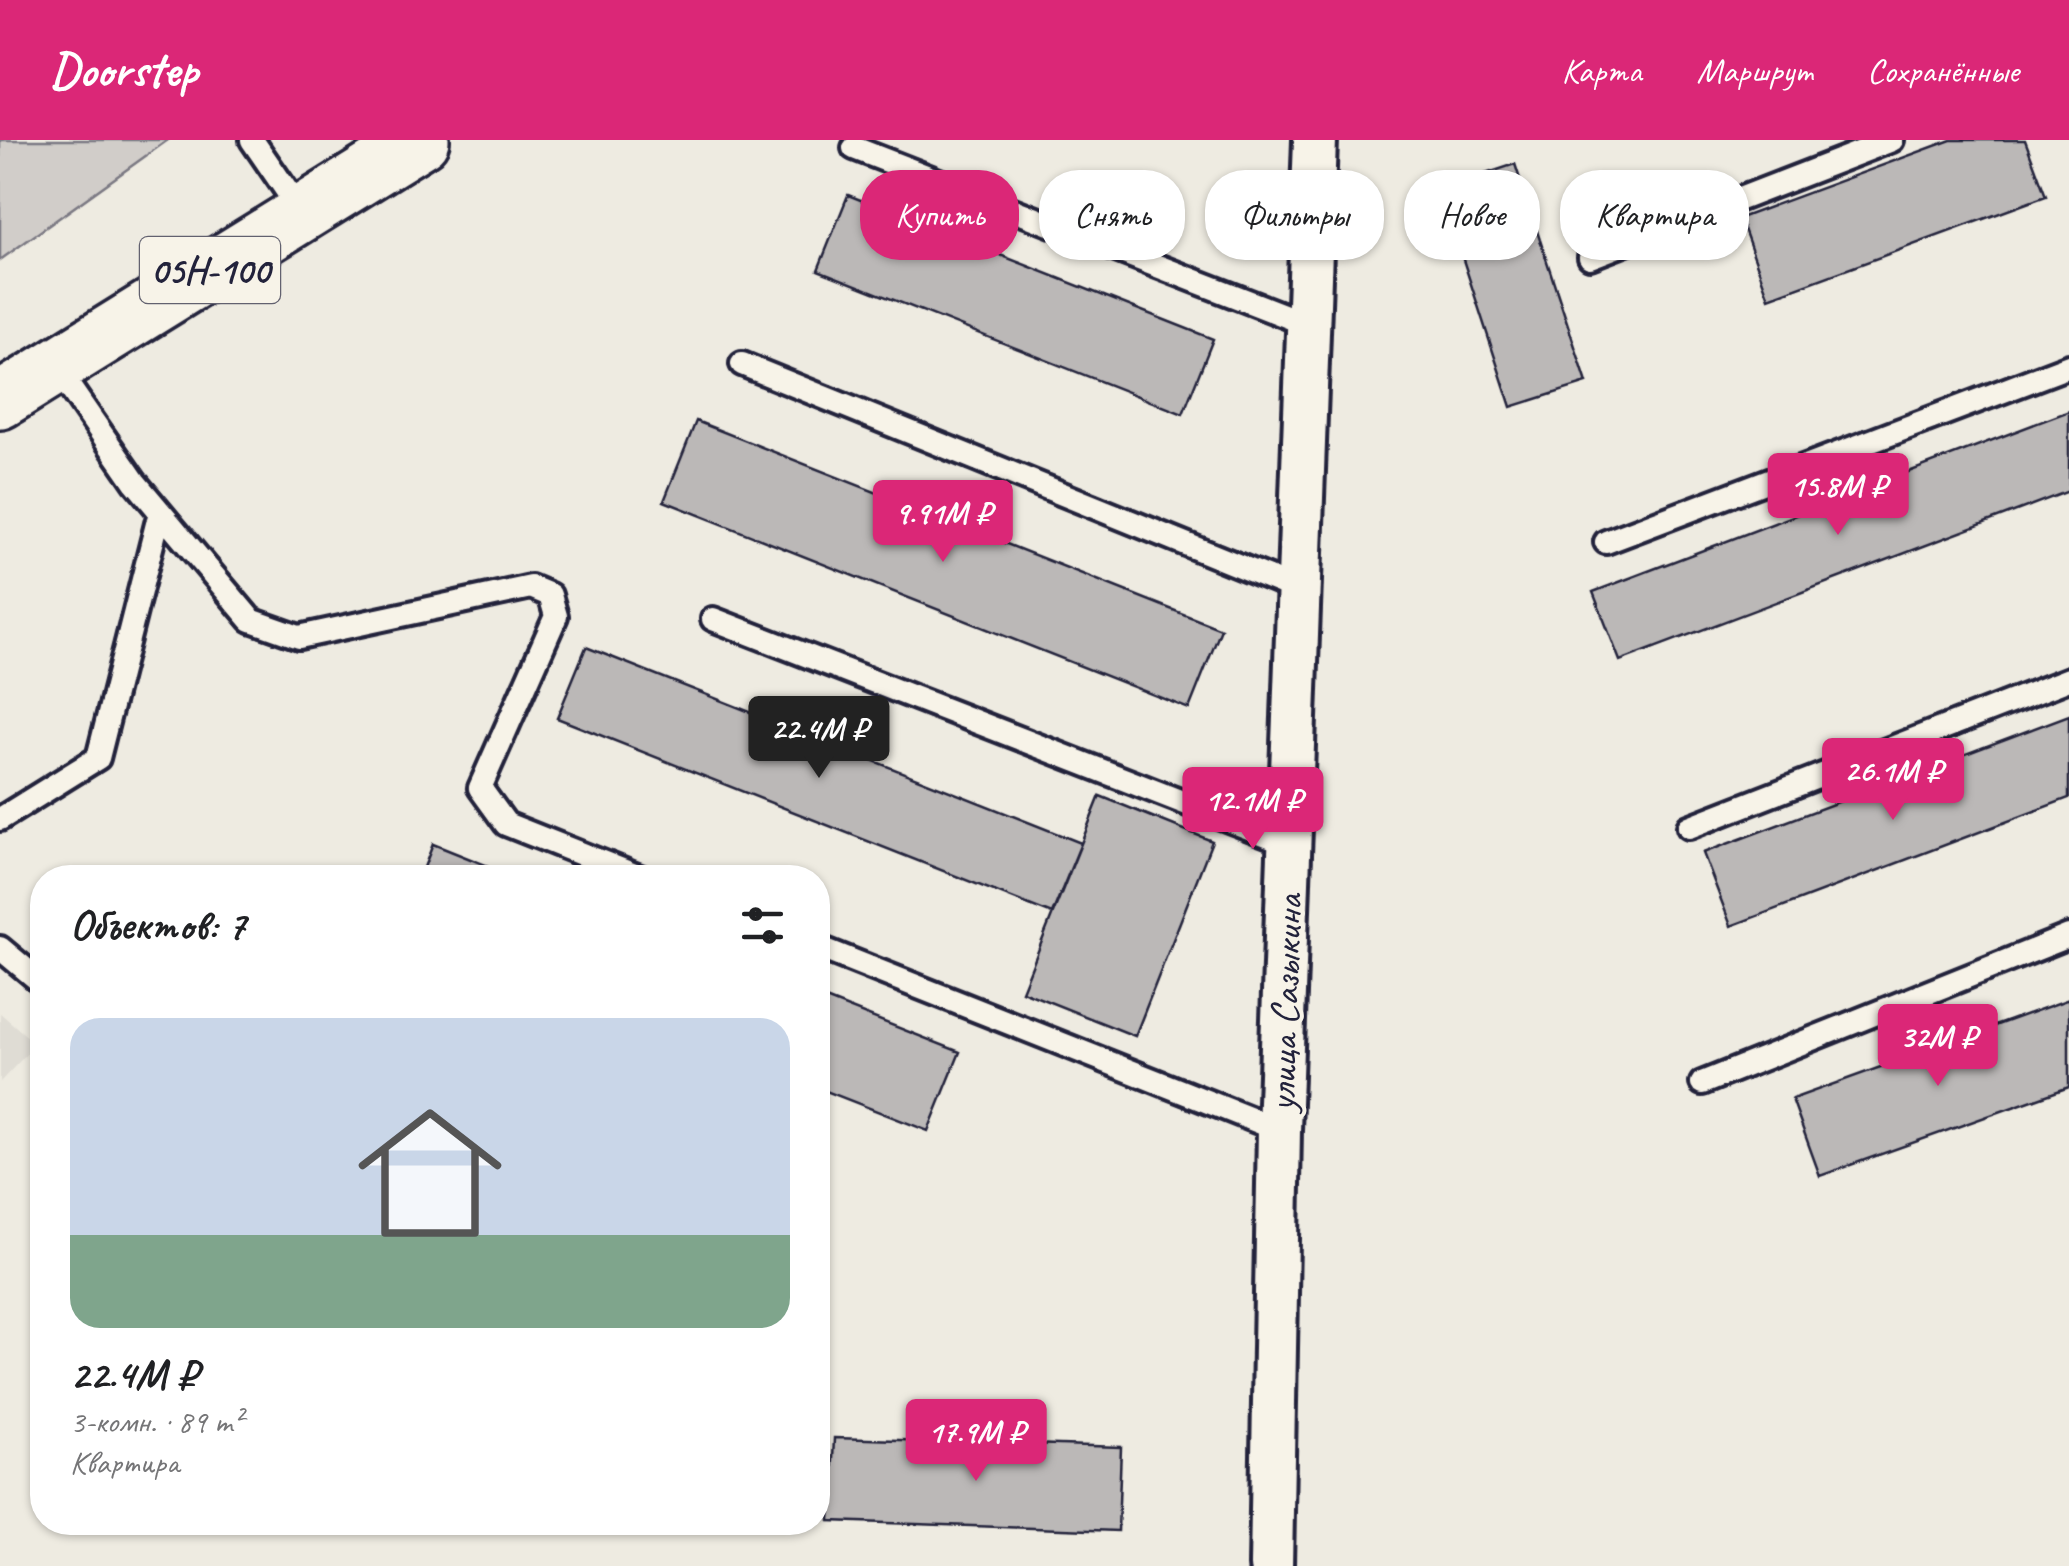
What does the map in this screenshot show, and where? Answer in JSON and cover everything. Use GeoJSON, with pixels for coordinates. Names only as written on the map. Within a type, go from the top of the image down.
{"type":"FeatureCollection","features":[{"type":"Feature","properties":{"kind":"main road","name":"05Н-100"},"geometry":{"type":"LineString","coordinates":[[0,400],[420,140]]}},
{"type":"Feature","properties":{"kind":"street","name":"улица Сазыкина"},"geometry":{"type":"LineString","coordinates":[[1271,1566],[1280,1130],[1315,140]]}},
{"type":"Feature","properties":{"kind":"lane"},"geometry":{"type":"LineString","coordinates":[[252,140],[302,213]]}},
{"type":"Feature","properties":{"kind":"lane"},"geometry":{"type":"LineString","coordinates":[[1749,195],[1892,140]]}},
{"type":"Feature","properties":{"kind":"lane"},"geometry":{"type":"LineString","coordinates":[[854,148],[1308,325]]}},
{"type":"Feature","properties":{"kind":"lane"},"geometry":{"type":"LineString","coordinates":[[742,364],[1299,590]]}},
{"type":"Feature","properties":{"kind":"lane"},"geometry":{"type":"LineString","coordinates":[[55,366],[160,512],[250,620],[299,637],[531,587],[550,595],[556,616],[480,788],[506,824],[609,865]]}},
{"type":"Feature","properties":{"kind":"lane"},"geometry":{"type":"LineString","coordinates":[[1606,542],[2069,366]]}},
{"type":"Feature","properties":{"kind":"lane"},"geometry":{"type":"LineString","coordinates":[[0,818],[98,758],[160,512]]}},
{"type":"Feature","properties":{"kind":"lane"},"geometry":{"type":"LineString","coordinates":[[713,619],[1290,844]]}},
{"type":"Feature","properties":{"kind":"lane"},"geometry":{"type":"LineString","coordinates":[[1689,827],[2069,679]]}},
{"type":"Feature","properties":{"kind":"lane"},"geometry":{"type":"LineString","coordinates":[[1702,1083],[2069,936]]}},
{"type":"Feature","properties":{"kind":"lane"},"geometry":{"type":"LineString","coordinates":[[0,948],[30,973]]}},
{"type":"Feature","properties":{"kind":"lane"},"geometry":{"type":"LineString","coordinates":[[830,952],[1280,1130]]}},
{"type":"Feature","properties":{"kind":"shaded area"},"geometry":{"type":"Polygon","coordinates":[[[0,140],[168,140],[0,260],[0,140]]]}},
{"type":"Feature","properties":{"kind":"shaded area"},"geometry":{"type":"Polygon","coordinates":[[[0,1013],[30,1039],[30,1050],[0,1082],[0,1013]]]}},
{"type":"Feature","properties":{"kind":"building"},"geometry":{"type":"Polygon","coordinates":[[[1951,140],[2025,140],[2046,196],[1769,298],[1749,243],[1749,215],[1951,140]]]}},
{"type":"Feature","properties":{"kind":"building"},"geometry":{"type":"Polygon","coordinates":[[[848,195],[860,200],[860,260],[1013,260],[1213,339],[1183,414],[818,270],[848,195]]]}},
{"type":"Feature","properties":{"kind":"building"},"geometry":{"type":"Polygon","coordinates":[[[1540,240],[1587,383],[1511,407],[1463,260],[1540,260],[1540,240]]]}},
{"type":"Feature","properties":{"kind":"building"},"geometry":{"type":"Polygon","coordinates":[[[2069,411],[2069,491],[1620,661],[1593,592],[2069,411]]]}},
{"type":"Feature","properties":{"kind":"building"},"geometry":{"type":"Polygon","coordinates":[[[696,421],[1221,629],[1189,709],[664,501],[696,421]]]}},
{"type":"Feature","properties":{"kind":"building"},"geometry":{"type":"Polygon","coordinates":[[[586,647],[1081,843],[1052,914],[557,718],[586,647]]]}},
{"type":"Feature","properties":{"kind":"building"},"geometry":{"type":"Polygon","coordinates":[[[2069,715],[2069,798],[1731,926],[1703,853],[2069,715]]]}},
{"type":"Feature","properties":{"kind":"building"},"geometry":{"type":"Polygon","coordinates":[[[1100,796],[1212,841],[1135,1036],[1022,991],[1100,796]]]}},
{"type":"Feature","properties":{"kind":"building"},"geometry":{"type":"Polygon","coordinates":[[[433,844],[486,865],[425,865],[433,844]]]}},
{"type":"Feature","properties":{"kind":"building"},"geometry":{"type":"Polygon","coordinates":[[[2069,999],[2069,1087],[1820,1176],[1792,1099],[2069,999]]]}},
{"type":"Feature","properties":{"kind":"building"},"geometry":{"type":"Polygon","coordinates":[[[830,1001],[960,1052],[928,1131],[830,1093],[830,1001]]]}},
{"type":"Feature","properties":{"kind":"building"},"geometry":{"type":"Polygon","coordinates":[[[834,1438],[1121,1447],[1118,1531],[830,1521],[834,1438]]]}}]}
